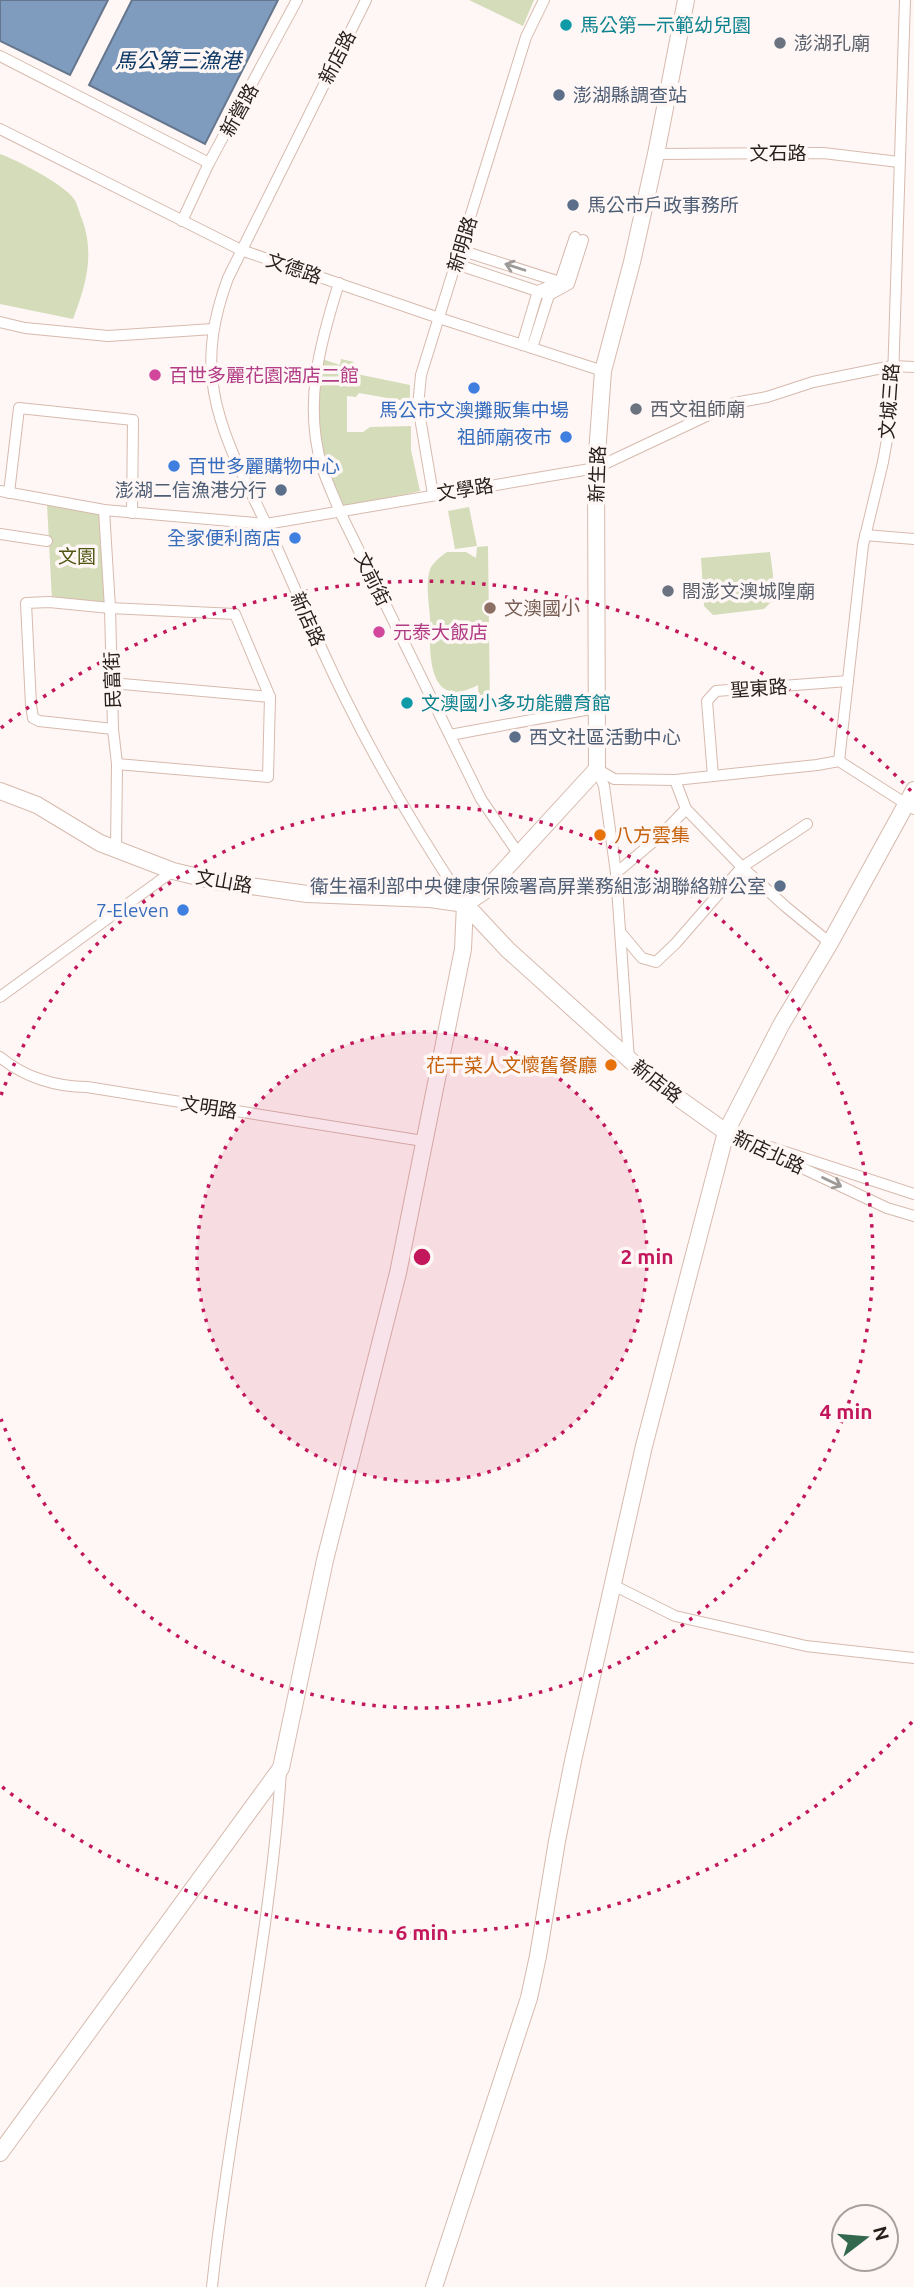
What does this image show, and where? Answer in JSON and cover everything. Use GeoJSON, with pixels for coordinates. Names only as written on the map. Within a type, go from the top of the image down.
{"type":"FeatureCollection","features":[{"type":"Feature","properties":{"kind":"main road","name":"新生路"},"geometry":{"type":"LineString","coordinates":[[597,769],[596,468],[603,371],[632,262],[686,0]]}},
{"type":"Feature","properties":{"kind":"main road"},"geometry":{"type":"LineString","coordinates":[[0,2153],[281,1768],[325,1560],[398,1273],[463,949],[465,904],[486,890],[597,769]]}},
{"type":"Feature","properties":{"kind":"main road","name":"文山路"},"geometry":{"type":"LineString","coordinates":[[0,791],[37,805],[100,843],[173,871],[215,881],[307,894],[430,899],[465,904]]}},
{"type":"Feature","properties":{"kind":"main road"},"geometry":{"type":"LineString","coordinates":[[434,2287],[528,1998],[573,1761],[644,1446],[726,1132],[781,1025],[911,801]]}},
{"type":"Feature","properties":{"kind":"main road","name":"新店路"},"geometry":{"type":"LineString","coordinates":[[465,904],[508,950],[629,1060],[726,1132]]}},
{"type":"Feature","properties":{"kind":"street","name":"新營路"},"geometry":{"type":"LineString","coordinates":[[182,221],[209,163],[297,0]]}},
{"type":"Feature","properties":{"kind":"street","name":"新店路"},"geometry":{"type":"LineString","coordinates":[[366,0],[241,250],[218,303],[211,359],[214,393],[231,446],[330,668],[421,836],[465,904]]}},
{"type":"Feature","properties":{"kind":"street","name":"新明路"},"geometry":{"type":"LineString","coordinates":[[433,495],[418,407],[421,376],[526,37],[544,0]]}},
{"type":"Feature","properties":{"kind":"street","name":"文城三路"},"geometry":{"type":"LineString","coordinates":[[839,761],[865,535],[892,411],[905,0]]}},
{"type":"Feature","properties":{"kind":"street"},"geometry":{"type":"LineString","coordinates":[[0,56],[209,163]]}},
{"type":"Feature","properties":{"kind":"street","name":"文德路"},"geometry":{"type":"LineString","coordinates":[[0,129],[241,250],[603,371]]}},
{"type":"Feature","properties":{"kind":"street","name":"文石路"},"geometry":{"type":"LineString","coordinates":[[656,154],[823,153],[899,162]]}},
{"type":"Feature","properties":{"kind":"street"},"geometry":{"type":"LineString","coordinates":[[456,264],[543,293],[564,283],[579,239]]}},
{"type":"Feature","properties":{"kind":"street"},"geometry":{"type":"LineString","coordinates":[[460,250],[564,283]]}},
{"type":"Feature","properties":{"kind":"street","name":"文前街"},"geometry":{"type":"LineString","coordinates":[[339,283],[323,334],[316,370],[314,414],[321,466],[340,512],[481,799],[518,853]]}},
{"type":"Feature","properties":{"kind":"street"},"geometry":{"type":"LineString","coordinates":[[527,346],[543,293]]}},
{"type":"Feature","properties":{"kind":"street"},"geometry":{"type":"LineString","coordinates":[[0,321],[25,328],[108,336],[213,329]]}},
{"type":"Feature","properties":{"kind":"street","name":"文學路"},"geometry":{"type":"LineString","coordinates":[[5,492],[104,510],[266,524],[596,468],[734,403],[767,397],[813,382],[892,366],[914,367]]}},
{"type":"Feature","properties":{"kind":"street"},"geometry":{"type":"LineString","coordinates":[[5,492],[19,408],[133,420],[132,513]]}},
{"type":"Feature","properties":{"kind":"street","name":"民富街"},"geometry":{"type":"LineString","coordinates":[[104,510],[113,729],[117,764],[116,850]]}},
{"type":"Feature","properties":{"kind":"street"},"geometry":{"type":"LineString","coordinates":[[0,534],[47,541]]}},
{"type":"Feature","properties":{"kind":"street"},"geometry":{"type":"LineString","coordinates":[[865,535],[914,539]]}},
{"type":"Feature","properties":{"kind":"street"},"geometry":{"type":"LineString","coordinates":[[113,729],[39,722],[33,718],[26,603],[235,614],[270,697],[268,777],[117,764]]}},
{"type":"Feature","properties":{"kind":"street","name":"聖東路"},"geometry":{"type":"LineString","coordinates":[[713,776],[707,701],[716,691],[848,681]]}},
{"type":"Feature","properties":{"kind":"street"},"geometry":{"type":"LineString","coordinates":[[111,683],[270,697]]}},
{"type":"Feature","properties":{"kind":"street"},"geometry":{"type":"LineString","coordinates":[[450,735],[596,708]]}},
{"type":"Feature","properties":{"kind":"street"},"geometry":{"type":"LineString","coordinates":[[597,769],[614,779],[675,780],[839,761],[911,801]]}},
{"type":"Feature","properties":{"kind":"street"},"geometry":{"type":"LineString","coordinates":[[597,769],[604,786],[616,873],[629,1060]]}},
{"type":"Feature","properties":{"kind":"street"},"geometry":{"type":"LineString","coordinates":[[675,780],[686,809],[743,867],[830,943]]}},
{"type":"Feature","properties":{"kind":"street"},"geometry":{"type":"LineString","coordinates":[[616,873],[659,837],[686,809]]}},
{"type":"Feature","properties":{"kind":"street"},"geometry":{"type":"LineString","coordinates":[[621,933],[642,958],[656,962],[743,867],[807,824]]}},
{"type":"Feature","properties":{"kind":"street"},"geometry":{"type":"LineString","coordinates":[[0,996],[173,871]]}},
{"type":"Feature","properties":{"kind":"street","name":"文明路"},"geometry":{"type":"LineString","coordinates":[[0,1057],[34,1077],[67,1087],[87,1087],[423,1142]]}},
{"type":"Feature","properties":{"kind":"street","name":"新店北路"},"geometry":{"type":"LineString","coordinates":[[726,1132],[914,1194]]}},
{"type":"Feature","properties":{"kind":"street","name":"新店北路"},"geometry":{"type":"LineString","coordinates":[[726,1132],[887,1208],[914,1216]]}},
{"type":"Feature","properties":{"kind":"street"},"geometry":{"type":"LineString","coordinates":[[613,1585],[675,1616],[806,1646],[914,1658]]}},
{"type":"Feature","properties":{"kind":"street"},"geometry":{"type":"LineString","coordinates":[[212,2287],[218,2224],[263,1939],[281,1768]]}},
{"type":"Feature","properties":{"kind":"green space"},"geometry":{"type":"Polygon","coordinates":[[[469,0],[534,0],[523,26],[469,0]]]}},
{"type":"Feature","properties":{"kind":"green space"},"geometry":{"type":"Polygon","coordinates":[[[0,154],[51,180],[69,193],[77,204],[86,232],[88,257],[85,282],[73,319],[0,304],[0,154]]]}},
{"type":"Feature","properties":{"kind":"green space"},"geometry":{"type":"Polygon","coordinates":[[[322,359],[340,365],[341,359],[354,362],[352,373],[410,385],[410,402],[359,393],[356,397],[347,396],[347,432],[363,432],[370,427],[411,426],[411,450],[420,491],[341,509],[324,465],[316,414],[322,359]]]}},
{"type":"Feature","properties":{"kind":"green space","name":"文園"},"geometry":{"type":"Polygon","coordinates":[[[47,504],[101,512],[107,605],[52,600],[47,504]]]}},
{"type":"Feature","properties":{"kind":"green space"},"geometry":{"type":"Polygon","coordinates":[[[469,507],[477,546],[455,549],[448,511],[469,507]]]}},
{"type":"Feature","properties":{"kind":"green space"},"geometry":{"type":"Polygon","coordinates":[[[488,546],[490,709],[479,709],[478,685],[461,691],[448,691],[434,673],[431,660],[428,585],[431,567],[447,552],[466,552],[476,558],[477,547],[488,546]]]}},
{"type":"Feature","properties":{"kind":"green space"},"geometry":{"type":"Polygon","coordinates":[[[770,552],[772,601],[764,609],[713,615],[704,606],[701,558],[770,552]]]}},
{"type":"Feature","properties":{"kind":"water","name":"馬公第三漁港"},"geometry":{"type":"Polygon","coordinates":[[[0,0],[108,0],[70,75],[0,41],[0,0]]]}},
{"type":"Feature","properties":{"kind":"water","name":"馬公第三漁港"},"geometry":{"type":"Polygon","coordinates":[[[132,0],[278,0],[205,144],[89,85],[132,0]]]}},
{"type":"Feature","properties":{"kind":"place","name":"馬公第一示範幼兒園"},"geometry":{"type":"Point","coordinates":[566,25]}},
{"type":"Feature","properties":{"kind":"place","name":"澎湖孔廟"},"geometry":{"type":"Point","coordinates":[780,43]}},
{"type":"Feature","properties":{"kind":"place","name":"澎湖縣調查站"},"geometry":{"type":"Point","coordinates":[559,95]}},
{"type":"Feature","properties":{"kind":"place","name":"馬公市戶政事務所"},"geometry":{"type":"Point","coordinates":[573,205]}},
{"type":"Feature","properties":{"kind":"place","name":"百世多麗花園酒店二館"},"geometry":{"type":"Point","coordinates":[155,375]}},
{"type":"Feature","properties":{"kind":"place","name":"馬公市文澳攤販集中場"},"geometry":{"type":"Point","coordinates":[474,388]}},
{"type":"Feature","properties":{"kind":"place","name":"西文祖師廟"},"geometry":{"type":"Point","coordinates":[636,409]}},
{"type":"Feature","properties":{"kind":"place","name":"祖師廟夜市"},"geometry":{"type":"Point","coordinates":[566,437]}},
{"type":"Feature","properties":{"kind":"place","name":"百世多麗購物中心"},"geometry":{"type":"Point","coordinates":[174,466]}},
{"type":"Feature","properties":{"kind":"place","name":"澎湖二信漁港分行"},"geometry":{"type":"Point","coordinates":[281,490]}},
{"type":"Feature","properties":{"kind":"place","name":"全家便利商店"},"geometry":{"type":"Point","coordinates":[295,538]}},
{"type":"Feature","properties":{"kind":"place","name":"閤澎文澳城隍廟"},"geometry":{"type":"Point","coordinates":[668,591]}},
{"type":"Feature","properties":{"kind":"place","name":"文澳國小"},"geometry":{"type":"Point","coordinates":[490,608]}},
{"type":"Feature","properties":{"kind":"place","name":"元泰大飯店"},"geometry":{"type":"Point","coordinates":[379,632]}},
{"type":"Feature","properties":{"kind":"place","name":"文澳國小多功能體育館"},"geometry":{"type":"Point","coordinates":[407,703]}},
{"type":"Feature","properties":{"kind":"place","name":"西文社區活動中心"},"geometry":{"type":"Point","coordinates":[515,737]}},
{"type":"Feature","properties":{"kind":"place","name":"八方雲集"},"geometry":{"type":"Point","coordinates":[600,835]}},
{"type":"Feature","properties":{"kind":"place","name":"衛生福利部中央健康保險署高屏業務組澎湖聯絡辦公室"},"geometry":{"type":"Point","coordinates":[780,886]}},
{"type":"Feature","properties":{"kind":"place","name":"7-Eleven"},"geometry":{"type":"Point","coordinates":[183,910]}},
{"type":"Feature","properties":{"kind":"place","name":"花干菜人文懷舊餐廳"},"geometry":{"type":"Point","coordinates":[611,1065]}}]}
